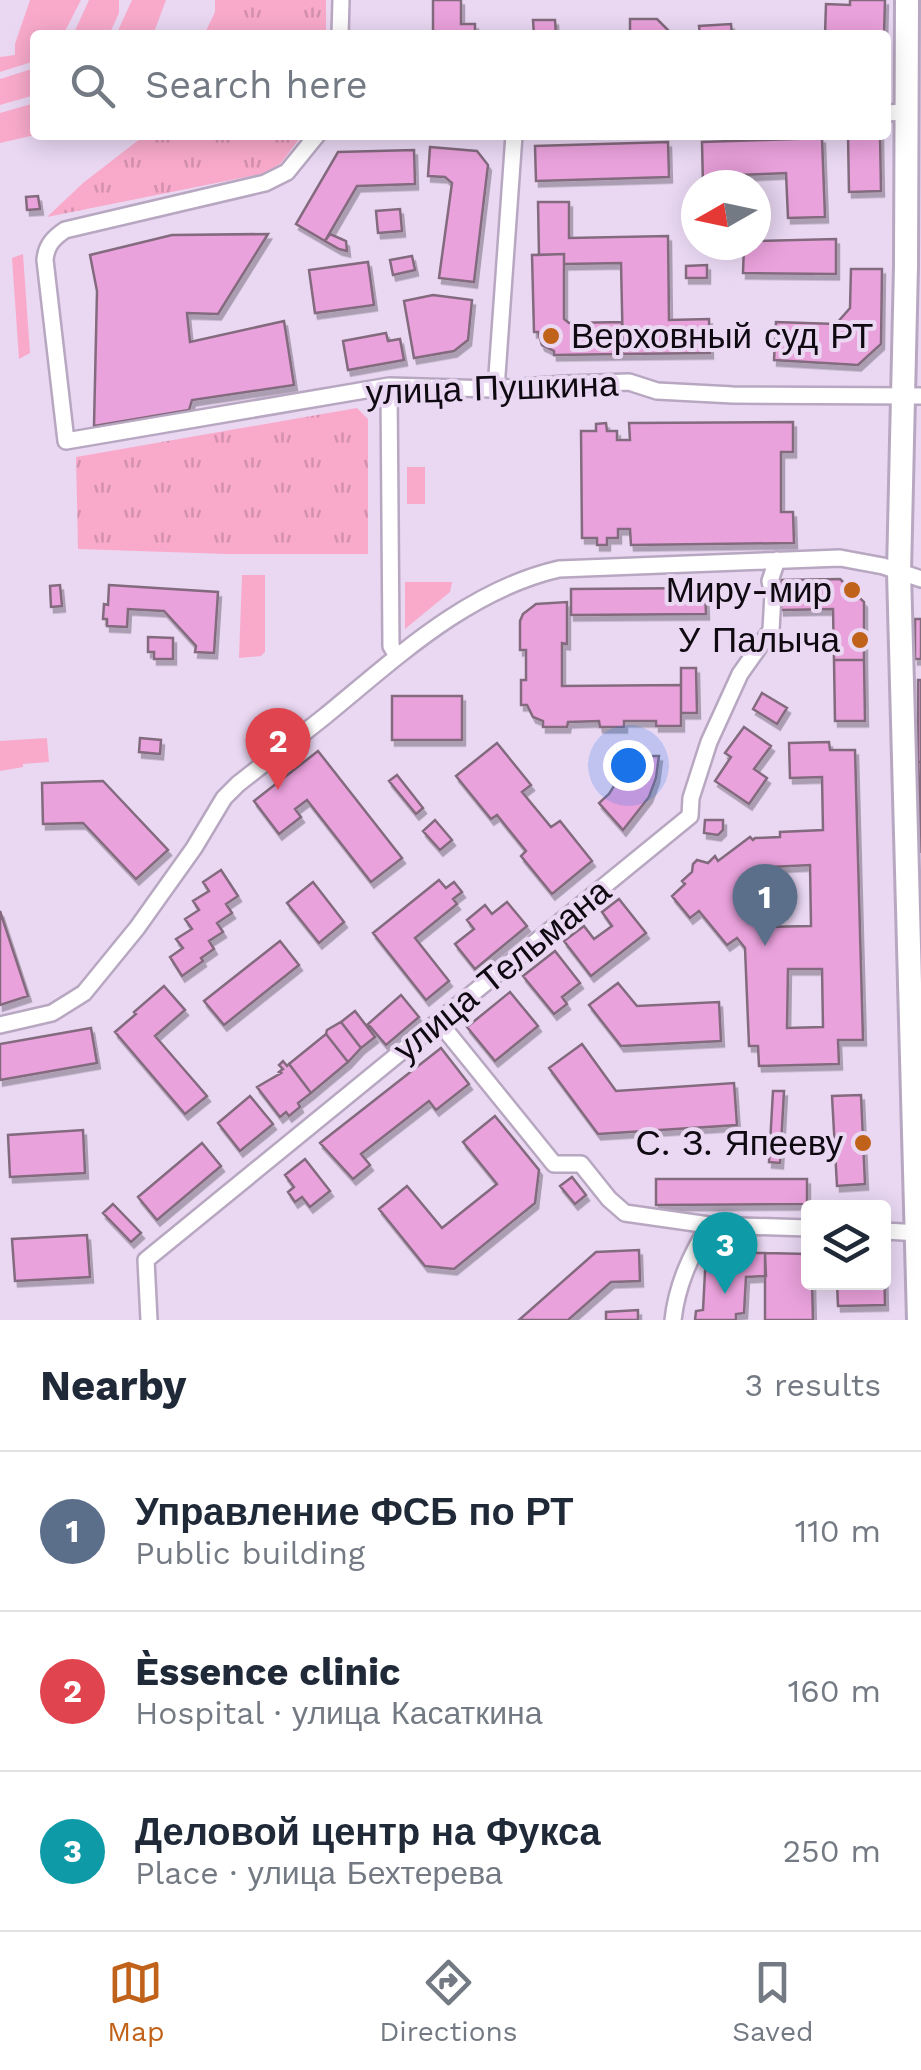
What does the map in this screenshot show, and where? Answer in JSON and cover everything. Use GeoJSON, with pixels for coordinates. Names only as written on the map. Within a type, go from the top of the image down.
{"type":"FeatureCollection","features":[{"type":"Feature","properties":{"kind":"street"},"geometry":{"type":"LineString","coordinates":[[340,30],[341,0]]}},
{"type":"Feature","properties":{"kind":"street"},"geometry":{"type":"LineString","coordinates":[[906,0],[896,113],[912,395],[910,576],[919,1320]]}},
{"type":"Feature","properties":{"kind":"street","name":"улица Пушкина"},"geometry":{"type":"LineString","coordinates":[[313,140],[288,172],[265,183],[65,230],[52,241],[45,260],[66,441],[390,386],[496,389],[628,382],[657,391],[733,395],[912,395]]}},
{"type":"Feature","properties":{"kind":"street"},"geometry":{"type":"LineString","coordinates":[[496,389],[514,140]]}},
{"type":"Feature","properties":{"kind":"street"},"geometry":{"type":"LineString","coordinates":[[390,386],[391,646],[396,656]]}},
{"type":"Feature","properties":{"kind":"street"},"geometry":{"type":"LineString","coordinates":[[0,1025],[52,1013],[84,993],[138,928],[229,792],[396,656],[475,601],[524,579],[559,569],[840,558],[910,576]]}},
{"type":"Feature","properties":{"kind":"street","name":"улица Тельмана"},"geometry":{"type":"LineString","coordinates":[[149,1320],[146,1260],[690,816],[691,798],[709,742],[740,674],[771,630],[770,580],[777,560]]}},
{"type":"Feature","properties":{"kind":"street"},"geometry":{"type":"LineString","coordinates":[[439,1022],[554,1164],[581,1164],[609,1200],[625,1213],[709,1225],[801,1228]]}},
{"type":"Feature","properties":{"kind":"street"},"geometry":{"type":"LineString","coordinates":[[673,1320],[681,1282],[709,1225]]}},
{"type":"Feature","properties":{"kind":"street"},"geometry":{"type":"LineString","coordinates":[[891,1231],[919,1233]]}},
{"type":"Feature","properties":{"kind":"green space"},"geometry":{"type":"Polygon","coordinates":[[[30,0],[81,0],[66,30],[30,30],[30,63],[0,72],[0,57],[15,55],[30,0]]]}},
{"type":"Feature","properties":{"kind":"green space"},"geometry":{"type":"Polygon","coordinates":[[[89,0],[119,0],[119,13],[111,30],[75,30],[89,0]]]}},
{"type":"Feature","properties":{"kind":"green space"},"geometry":{"type":"Polygon","coordinates":[[[132,0],[166,0],[155,30],[118,30],[132,0]]]}},
{"type":"Feature","properties":{"kind":"green space"},"geometry":{"type":"Polygon","coordinates":[[[215,0],[326,0],[326,30],[206,30],[215,12],[215,0]]]}},
{"type":"Feature","properties":{"kind":"green space"},"geometry":{"type":"Polygon","coordinates":[[[30,70],[30,96],[0,105],[0,79],[30,70]]]}},
{"type":"Feature","properties":{"kind":"green space"},"geometry":{"type":"Polygon","coordinates":[[[30,104],[30,136],[0,143],[0,113],[30,104]]]}},
{"type":"Feature","properties":{"kind":"green space"},"geometry":{"type":"Polygon","coordinates":[[[139,140],[298,140],[281,163],[266,173],[47,217],[139,140]]]}},
{"type":"Feature","properties":{"kind":"green space"},"geometry":{"type":"Polygon","coordinates":[[[23,254],[30,353],[19,359],[12,258],[23,254]]]}},
{"type":"Feature","properties":{"kind":"green space"},"geometry":{"type":"Polygon","coordinates":[[[357,408],[368,419],[368,554],[78,549],[76,457],[357,408]]]}},
{"type":"Feature","properties":{"kind":"green space"},"geometry":{"type":"Polygon","coordinates":[[[407,467],[425,467],[425,504],[407,504],[407,467]]]}},
{"type":"Feature","properties":{"kind":"green space"},"geometry":{"type":"Polygon","coordinates":[[[242,575],[265,575],[265,652],[261,656],[239,658],[242,575]]]}},
{"type":"Feature","properties":{"kind":"green space"},"geometry":{"type":"Polygon","coordinates":[[[405,582],[452,582],[450,592],[405,629],[405,582]]]}},
{"type":"Feature","properties":{"kind":"green space"},"geometry":{"type":"Polygon","coordinates":[[[47,738],[49,762],[0,771],[0,741],[47,738]]]}},
{"type":"Feature","properties":{"kind":"building"},"geometry":{"type":"Polygon","coordinates":[[[433,0],[461,0],[461,24],[475,24],[475,30],[433,30],[433,0]]]}},
{"type":"Feature","properties":{"kind":"building"},"geometry":{"type":"Polygon","coordinates":[[[850,0],[885,0],[884,30],[825,30],[826,4],[850,5],[850,0]]]}},
{"type":"Feature","properties":{"kind":"building"},"geometry":{"type":"Polygon","coordinates":[[[630,19],[657,19],[668,30],[630,30],[630,19]]]}},
{"type":"Feature","properties":{"kind":"building"},"geometry":{"type":"Polygon","coordinates":[[[533,20],[555,20],[556,30],[534,30],[533,20]]]}},
{"type":"Feature","properties":{"kind":"building"},"geometry":{"type":"Polygon","coordinates":[[[731,24],[732,30],[699,30],[699,26],[731,24]]]}},
{"type":"Feature","properties":{"kind":"building"},"geometry":{"type":"Polygon","coordinates":[[[822,140],[825,217],[788,218],[786,173],[703,170],[702,142],[822,140]]]}},
{"type":"Feature","properties":{"kind":"building"},"geometry":{"type":"Polygon","coordinates":[[[848,140],[880,140],[881,191],[849,192],[848,140]]]}},
{"type":"Feature","properties":{"kind":"building"},"geometry":{"type":"Polygon","coordinates":[[[668,142],[669,177],[536,181],[535,146],[668,142]]]}},
{"type":"Feature","properties":{"kind":"building"},"geometry":{"type":"Polygon","coordinates":[[[430,147],[477,151],[488,165],[474,282],[439,278],[452,183],[445,177],[428,176],[430,147]]]}},
{"type":"Feature","properties":{"kind":"building"},"geometry":{"type":"Polygon","coordinates":[[[414,150],[415,184],[357,186],[325,241],[296,224],[338,152],[414,150]]]}},
{"type":"Feature","properties":{"kind":"building"},"geometry":{"type":"Polygon","coordinates":[[[38,196],[40,209],[27,210],[26,197],[38,196]]]}},
{"type":"Feature","properties":{"kind":"building"},"geometry":{"type":"Polygon","coordinates":[[[538,202],[569,202],[569,238],[668,236],[669,320],[709,319],[710,353],[623,354],[621,263],[564,264],[564,254],[539,255],[538,202]]]}},
{"type":"Feature","properties":{"kind":"building"},"geometry":{"type":"Polygon","coordinates":[[[400,209],[402,231],[378,233],[376,211],[400,209]]]}},
{"type":"Feature","properties":{"kind":"building"},"geometry":{"type":"Polygon","coordinates":[[[268,234],[218,314],[187,313],[190,342],[284,321],[294,385],[192,400],[189,410],[94,426],[97,291],[90,255],[172,235],[268,234]]]}},
{"type":"Feature","properties":{"kind":"building"},"geometry":{"type":"Polygon","coordinates":[[[330,234],[346,241],[347,251],[325,241],[330,234]]]}},
{"type":"Feature","properties":{"kind":"building"},"geometry":{"type":"Polygon","coordinates":[[[836,239],[836,274],[743,273],[743,260],[771,260],[771,241],[836,239]]]}},
{"type":"Feature","properties":{"kind":"building"},"geometry":{"type":"Polygon","coordinates":[[[564,254],[564,319],[569,323],[622,322],[623,354],[554,355],[554,351],[542,345],[538,332],[534,332],[532,255],[564,254]]]}},
{"type":"Feature","properties":{"kind":"building"},"geometry":{"type":"Polygon","coordinates":[[[412,256],[415,270],[393,275],[390,260],[412,256]]]}},
{"type":"Feature","properties":{"kind":"building"},"geometry":{"type":"Polygon","coordinates":[[[368,262],[374,305],[315,313],[309,270],[368,262]]]}},
{"type":"Feature","properties":{"kind":"building"},"geometry":{"type":"Polygon","coordinates":[[[707,265],[707,278],[686,278],[686,266],[707,265]]]}},
{"type":"Feature","properties":{"kind":"building"},"geometry":{"type":"Polygon","coordinates":[[[851,269],[882,269],[881,344],[858,365],[774,360],[776,322],[836,324],[850,308],[851,269]]]}},
{"type":"Feature","properties":{"kind":"building"},"geometry":{"type":"Polygon","coordinates":[[[433,295],[472,300],[468,340],[454,351],[414,358],[404,301],[433,295]]]}},
{"type":"Feature","properties":{"kind":"building"},"geometry":{"type":"Polygon","coordinates":[[[386,333],[388,341],[400,339],[404,360],[348,370],[343,341],[386,333]]]}},
{"type":"Feature","properties":{"kind":"building"},"geometry":{"type":"Polygon","coordinates":[[[793,422],[793,452],[781,452],[781,512],[793,512],[794,543],[631,545],[630,529],[618,529],[618,538],[607,538],[607,545],[597,545],[597,538],[582,538],[581,431],[596,431],[596,424],[606,423],[607,431],[617,431],[617,440],[630,440],[629,423],[793,422]]]}},
{"type":"Feature","properties":{"kind":"building"},"geometry":{"type":"Polygon","coordinates":[[[840,579],[864,602],[864,660],[834,660],[833,609],[781,610],[780,580],[840,579]]]}},
{"type":"Feature","properties":{"kind":"building"},"geometry":{"type":"Polygon","coordinates":[[[60,585],[62,606],[51,607],[50,586],[60,585]]]}},
{"type":"Feature","properties":{"kind":"building"},"geometry":{"type":"Polygon","coordinates":[[[109,585],[218,592],[214,653],[195,652],[196,646],[164,611],[128,609],[127,627],[107,626],[107,619],[103,619],[109,585]]]}},
{"type":"Feature","properties":{"kind":"building"},"geometry":{"type":"Polygon","coordinates":[[[705,588],[706,614],[571,615],[571,589],[705,588]]]}},
{"type":"Feature","properties":{"kind":"building"},"geometry":{"type":"Polygon","coordinates":[[[567,602],[562,686],[681,685],[681,726],[624,721],[624,727],[600,727],[599,721],[543,727],[543,721],[533,717],[527,705],[521,705],[521,680],[526,680],[526,650],[520,650],[523,614],[536,604],[567,602]]]}},
{"type":"Feature","properties":{"kind":"building"},"geometry":{"type":"Polygon","coordinates":[[[915,619],[921,619],[921,659],[915,659],[915,619]]]}},
{"type":"Feature","properties":{"kind":"building"},"geometry":{"type":"Polygon","coordinates":[[[148,637],[173,638],[173,659],[154,659],[154,652],[148,652],[148,637]]]}},
{"type":"Feature","properties":{"kind":"building"},"geometry":{"type":"Polygon","coordinates":[[[834,660],[864,660],[865,721],[835,721],[834,660]]]}},
{"type":"Feature","properties":{"kind":"building"},"geometry":{"type":"Polygon","coordinates":[[[681,668],[696,668],[697,713],[681,713],[681,668]]]}},
{"type":"Feature","properties":{"kind":"building"},"geometry":{"type":"Polygon","coordinates":[[[921,680],[921,762],[918,762],[921,680]]]}},
{"type":"Feature","properties":{"kind":"building"},"geometry":{"type":"Polygon","coordinates":[[[762,693],[787,708],[777,724],[753,709],[762,693]]]}},
{"type":"Feature","properties":{"kind":"building"},"geometry":{"type":"Polygon","coordinates":[[[392,696],[462,696],[462,740],[392,740],[392,696]]]}},
{"type":"Feature","properties":{"kind":"building"},"geometry":{"type":"Polygon","coordinates":[[[744,727],[771,746],[754,769],[767,778],[749,804],[715,781],[731,757],[725,753],[744,727]]]}},
{"type":"Feature","properties":{"kind":"building"},"geometry":{"type":"Polygon","coordinates":[[[140,738],[161,740],[160,754],[139,752],[140,738]]]}},
{"type":"Feature","properties":{"kind":"building"},"geometry":{"type":"Polygon","coordinates":[[[829,742],[830,750],[855,750],[863,1040],[838,1040],[839,1064],[759,1066],[758,1046],[749,1046],[745,948],[737,938],[727,945],[699,911],[690,918],[672,896],[685,884],[682,881],[697,860],[708,863],[715,856],[718,861],[750,837],[753,840],[780,837],[780,832],[823,830],[822,777],[790,778],[789,743],[829,742]],[[810,865],[770,867],[735,898],[760,927],[811,926],[810,865]],[[788,969],[787,1028],[823,1027],[822,969],[788,969]]]}},
{"type":"Feature","properties":{"kind":"building"},"geometry":{"type":"Polygon","coordinates":[[[497,743],[531,785],[522,792],[551,827],[560,821],[592,861],[552,894],[521,856],[526,851],[497,815],[491,819],[456,776],[497,743]]]}},
{"type":"Feature","properties":{"kind":"building"},"geometry":{"type":"Polygon","coordinates":[[[318,751],[402,858],[371,882],[307,800],[295,809],[301,817],[279,834],[254,801],[318,751]]]}},
{"type":"Feature","properties":{"kind":"building"},"geometry":{"type":"Polygon","coordinates":[[[623,756],[659,756],[649,797],[623,830],[599,803],[616,783],[623,756]]]}},
{"type":"Feature","properties":{"kind":"building"},"geometry":{"type":"Polygon","coordinates":[[[918,762],[921,762],[921,852],[918,762]]]}},
{"type":"Feature","properties":{"kind":"building"},"geometry":{"type":"Polygon","coordinates":[[[397,775],[423,808],[416,814],[389,781],[397,775]]]}},
{"type":"Feature","properties":{"kind":"building"},"geometry":{"type":"Polygon","coordinates":[[[103,781],[168,850],[136,879],[83,823],[43,824],[42,783],[103,781]]]}},
{"type":"Feature","properties":{"kind":"building"},"geometry":{"type":"Polygon","coordinates":[[[435,820],[452,840],[440,850],[423,831],[435,820]]]}},
{"type":"Feature","properties":{"kind":"building"},"geometry":{"type":"Polygon","coordinates":[[[705,820],[723,820],[723,830],[718,835],[704,833],[705,820]]]}},
{"type":"Feature","properties":{"kind":"building"},"geometry":{"type":"Polygon","coordinates":[[[221,870],[238,896],[226,904],[232,913],[217,923],[223,932],[209,941],[214,949],[182,976],[170,957],[183,948],[176,939],[192,929],[185,919],[199,910],[193,901],[209,891],[203,882],[221,870]]]}},
{"type":"Feature","properties":{"kind":"building"},"geometry":{"type":"Polygon","coordinates":[[[439,880],[446,888],[454,882],[462,892],[453,899],[457,904],[415,938],[449,981],[426,1000],[373,933],[439,880]]]}},
{"type":"Feature","properties":{"kind":"building"},"geometry":{"type":"Polygon","coordinates":[[[313,882],[344,922],[319,943],[287,903],[313,882]]]}},
{"type":"Feature","properties":{"kind":"building"},"geometry":{"type":"Polygon","coordinates":[[[619,899],[646,933],[591,976],[564,941],[584,926],[594,939],[612,926],[602,912],[619,899]]]}},
{"type":"Feature","properties":{"kind":"building"},"geometry":{"type":"Polygon","coordinates":[[[507,902],[527,926],[475,969],[455,944],[474,929],[467,920],[485,905],[492,914],[507,902]]]}},
{"type":"Feature","properties":{"kind":"building"},"geometry":{"type":"Polygon","coordinates":[[[0,911],[28,996],[0,1005],[0,911]]]}},
{"type":"Feature","properties":{"kind":"building"},"geometry":{"type":"Polygon","coordinates":[[[280,941],[299,965],[224,1025],[204,1001],[280,941]]]}},
{"type":"Feature","properties":{"kind":"building"},"geometry":{"type":"Polygon","coordinates":[[[555,951],[580,983],[562,997],[567,1004],[554,1014],[523,976],[555,951]]]}},
{"type":"Feature","properties":{"kind":"building"},"geometry":{"type":"Polygon","coordinates":[[[618,983],[637,1006],[719,1002],[721,1041],[621,1046],[589,1005],[618,983]]]}},
{"type":"Feature","properties":{"kind":"building"},"geometry":{"type":"Polygon","coordinates":[[[164,986],[185,1010],[155,1036],[207,1096],[185,1114],[115,1032],[164,986]]]}},
{"type":"Feature","properties":{"kind":"building"},"geometry":{"type":"Polygon","coordinates":[[[510,992],[538,1026],[495,1061],[467,1027],[510,992]]]}},
{"type":"Feature","properties":{"kind":"building"},"geometry":{"type":"Polygon","coordinates":[[[401,995],[419,1017],[386,1045],[368,1024],[401,995]]]}},
{"type":"Feature","properties":{"kind":"building"},"geometry":{"type":"Polygon","coordinates":[[[355,1011],[375,1037],[361,1048],[341,1022],[355,1011]]]}},
{"type":"Feature","properties":{"kind":"building"},"geometry":{"type":"Polygon","coordinates":[[[341,1022],[361,1048],[348,1062],[326,1034],[341,1022]]]}},
{"type":"Feature","properties":{"kind":"building"},"geometry":{"type":"Polygon","coordinates":[[[91,1028],[97,1063],[0,1080],[0,1044],[91,1028]]]}},
{"type":"Feature","properties":{"kind":"building"},"geometry":{"type":"Polygon","coordinates":[[[326,1034],[348,1062],[311,1093],[289,1064],[326,1034]]]}},
{"type":"Feature","properties":{"kind":"building"},"geometry":{"type":"Polygon","coordinates":[[[582,1044],[616,1091],[734,1083],[737,1125],[598,1134],[549,1068],[582,1044]]]}},
{"type":"Feature","properties":{"kind":"building"},"geometry":{"type":"Polygon","coordinates":[[[441,1048],[469,1084],[436,1110],[429,1101],[361,1154],[370,1165],[353,1179],[320,1143],[441,1048]]]}},
{"type":"Feature","properties":{"kind":"building"},"geometry":{"type":"Polygon","coordinates":[[[283,1061],[311,1093],[289,1116],[286,1112],[280,1117],[257,1087],[281,1073],[279,1065],[283,1061]]]}},
{"type":"Feature","properties":{"kind":"building"},"geometry":{"type":"Polygon","coordinates":[[[773,1091],[784,1091],[780,1163],[769,1162],[773,1091]]]}},
{"type":"Feature","properties":{"kind":"building"},"geometry":{"type":"Polygon","coordinates":[[[861,1095],[865,1184],[837,1186],[832,1096],[861,1095]]]}},
{"type":"Feature","properties":{"kind":"building"},"geometry":{"type":"Polygon","coordinates":[[[250,1096],[273,1124],[240,1151],[218,1123],[250,1096]]]}},
{"type":"Feature","properties":{"kind":"building"},"geometry":{"type":"Polygon","coordinates":[[[495,1116],[539,1170],[535,1203],[454,1269],[425,1266],[379,1209],[407,1186],[442,1228],[497,1184],[463,1142],[495,1116]]]}},
{"type":"Feature","properties":{"kind":"building"},"geometry":{"type":"Polygon","coordinates":[[[83,1130],[85,1173],[10,1177],[8,1135],[83,1130]]]}},
{"type":"Feature","properties":{"kind":"building"},"geometry":{"type":"Polygon","coordinates":[[[202,1143],[221,1166],[157,1220],[138,1197],[202,1143]]]}},
{"type":"Feature","properties":{"kind":"building"},"geometry":{"type":"Polygon","coordinates":[[[305,1159],[330,1191],[310,1207],[302,1197],[295,1202],[288,1192],[294,1187],[285,1175],[305,1159]]]}},
{"type":"Feature","properties":{"kind":"building"},"geometry":{"type":"Polygon","coordinates":[[[572,1177],[586,1195],[575,1204],[560,1186],[572,1177]]]}},
{"type":"Feature","properties":{"kind":"building"},"geometry":{"type":"Polygon","coordinates":[[[656,1179],[807,1179],[807,1200],[801,1200],[801,1204],[656,1205],[656,1179]]]}},
{"type":"Feature","properties":{"kind":"building"},"geometry":{"type":"Polygon","coordinates":[[[113,1204],[141,1233],[131,1242],[103,1213],[113,1204]]]}},
{"type":"Feature","properties":{"kind":"building"},"geometry":{"type":"Polygon","coordinates":[[[87,1235],[90,1277],[15,1281],[12,1239],[87,1235]]]}},
{"type":"Feature","properties":{"kind":"building"},"geometry":{"type":"Polygon","coordinates":[[[639,1250],[640,1281],[611,1282],[568,1320],[519,1320],[596,1252],[639,1250]]]}},
{"type":"Feature","properties":{"kind":"building"},"geometry":{"type":"Polygon","coordinates":[[[706,1253],[765,1253],[766,1276],[746,1277],[744,1313],[736,1314],[736,1320],[695,1320],[696,1311],[703,1310],[706,1253]]]}},
{"type":"Feature","properties":{"kind":"building"},"geometry":{"type":"Polygon","coordinates":[[[765,1253],[801,1254],[801,1290],[812,1290],[813,1320],[765,1320],[765,1253]]]}},
{"type":"Feature","properties":{"kind":"building"},"geometry":{"type":"Polygon","coordinates":[[[837,1290],[885,1290],[885,1305],[838,1306],[837,1290]]]}},
{"type":"Feature","properties":{"kind":"building"},"geometry":{"type":"Polygon","coordinates":[[[638,1310],[638,1320],[606,1320],[606,1312],[638,1310]]]}},
{"type":"Feature","properties":{"kind":"place","name":"Верховный суд РТ"},"geometry":{"type":"Point","coordinates":[551,336]}},
{"type":"Feature","properties":{"kind":"place","name":"Миру-мир"},"geometry":{"type":"Point","coordinates":[852,590]}},
{"type":"Feature","properties":{"kind":"place","name":"У Палыча"},"geometry":{"type":"Point","coordinates":[860,640]}},
{"type":"Feature","properties":{"kind":"place","name":"Èssence clinic"},"geometry":{"type":"Point","coordinates":[278,790]}},
{"type":"Feature","properties":{"kind":"place","name":"Управление ФСБ по РТ"},"geometry":{"type":"Point","coordinates":[765,946]}},
{"type":"Feature","properties":{"kind":"place","name":"С. З. Япееву"},"geometry":{"type":"Point","coordinates":[863,1143]}},
{"type":"Feature","properties":{"kind":"place","name":"Деловой центр на Фукса"},"geometry":{"type":"Point","coordinates":[725,1294]}}]}
